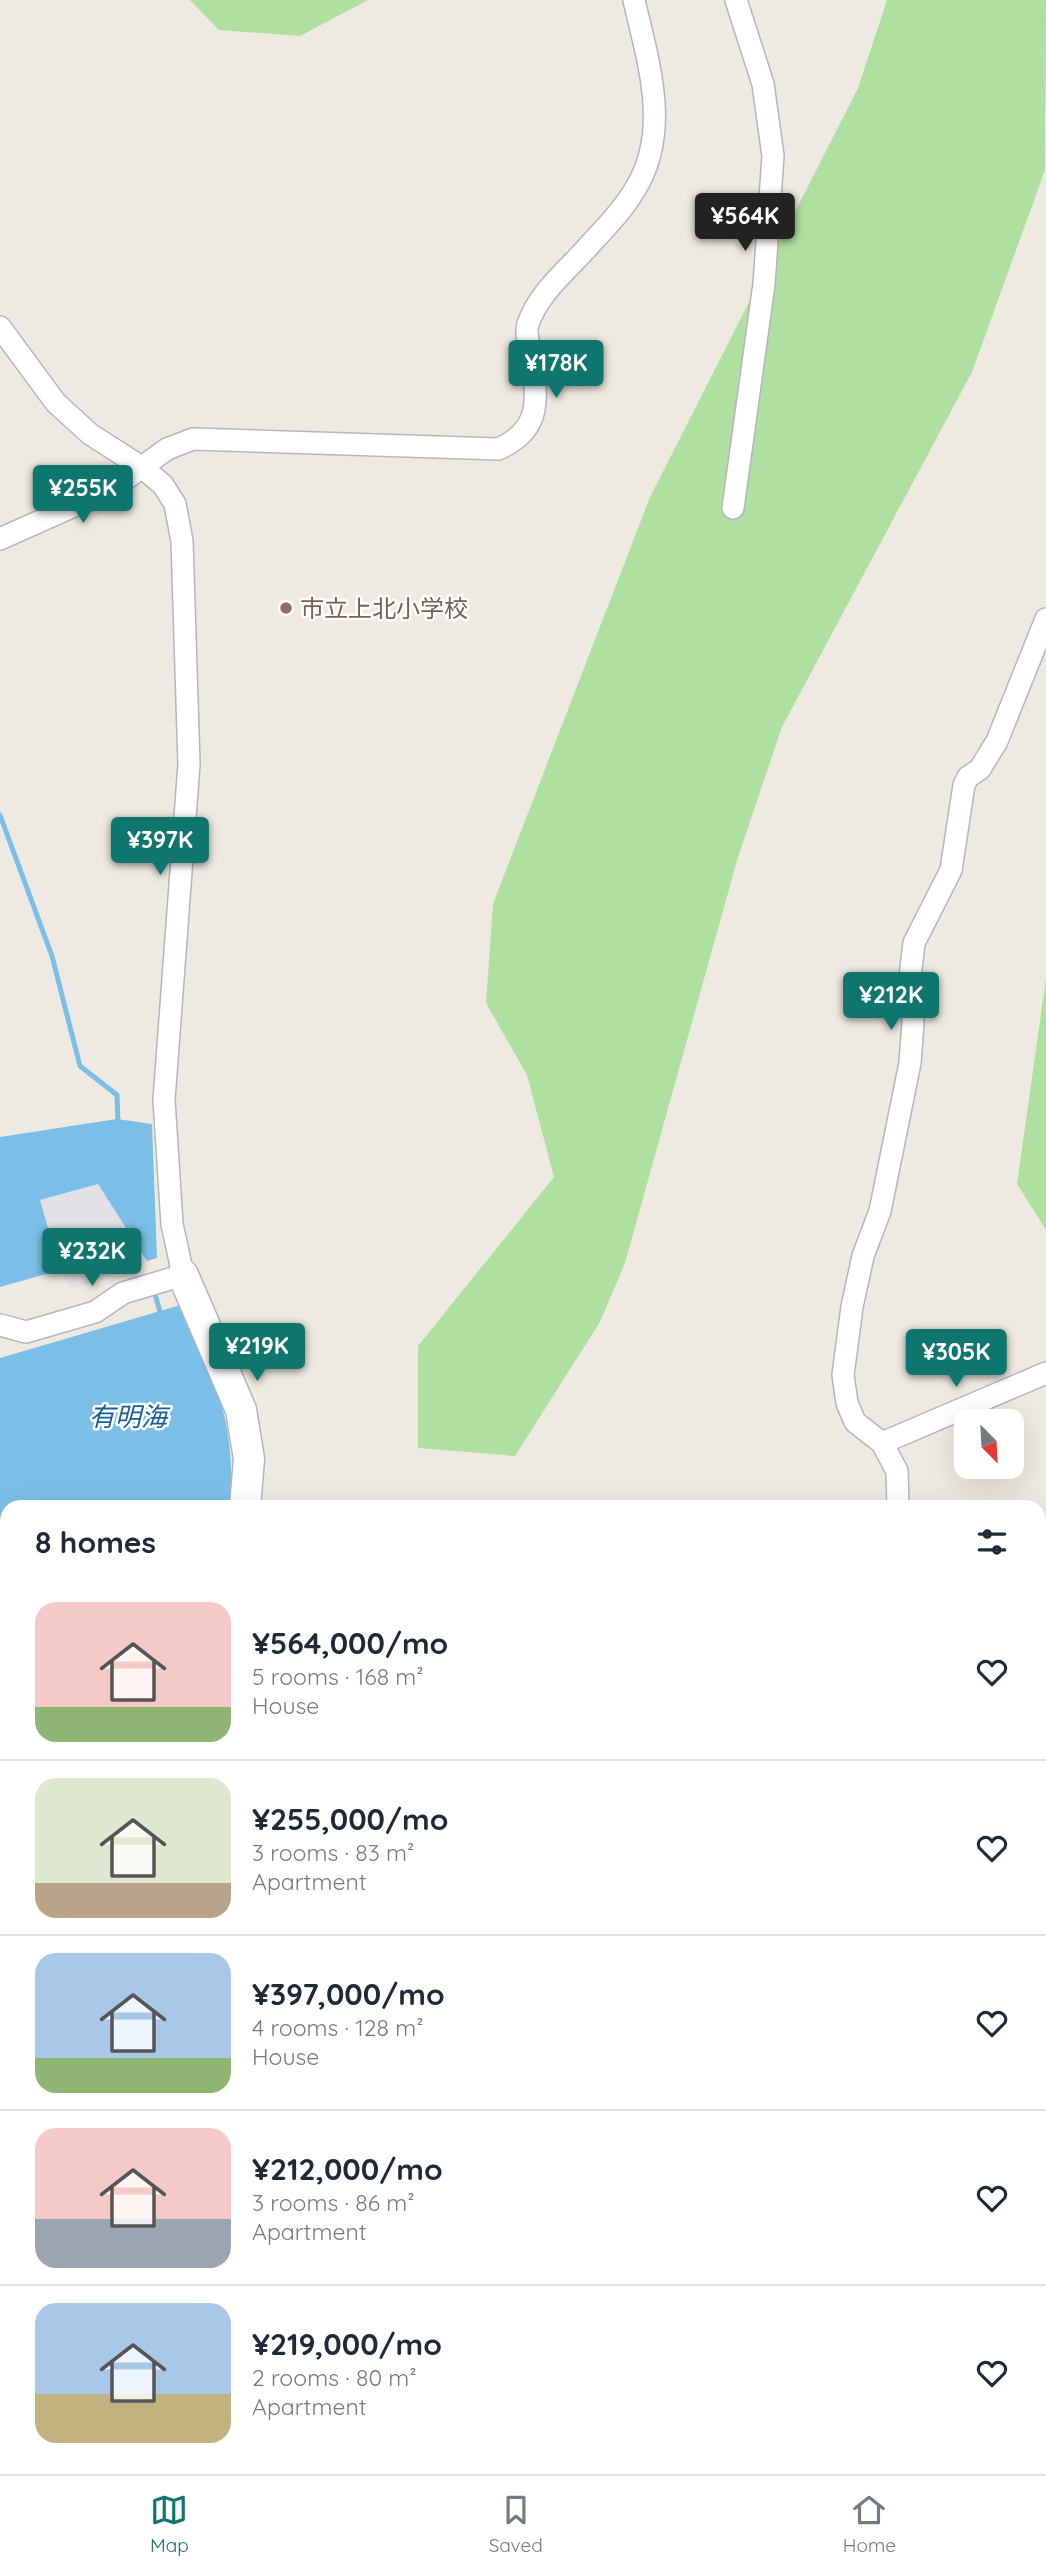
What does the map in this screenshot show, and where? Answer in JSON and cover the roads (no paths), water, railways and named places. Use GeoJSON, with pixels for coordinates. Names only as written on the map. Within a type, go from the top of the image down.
{"type":"FeatureCollection","features":[{"type":"Feature","properties":{"kind":"street"},"geometry":{"type":"LineString","coordinates":[[0,539],[111,489],[167,449],[193,439],[498,449],[517,441],[528,431],[535,405],[526,326],[543,296],[623,208],[636,189],[648,158],[656,113],[654,87],[634,0]]}},
{"type":"Feature","properties":{"kind":"street"},"geometry":{"type":"LineString","coordinates":[[733,508],[764,284],[773,156],[763,84],[736,0]]}},
{"type":"Feature","properties":{"kind":"street"},"geometry":{"type":"LineString","coordinates":[[0,327],[56,403],[90,434],[143,468],[163,485],[175,504],[182,541],[189,764],[164,1100],[172,1224],[183,1275],[241,1410],[249,1459],[246,1500]]}},
{"type":"Feature","properties":{"kind":"street"},"geometry":{"type":"LineString","coordinates":[[898,1500],[897,1471],[882,1443],[855,1422],[847,1403],[843,1376],[852,1307],[863,1256],[880,1211],[910,1063],[910,977],[914,943],[951,870],[964,785],[968,777],[980,769],[997,741],[1046,618]]}},
{"type":"Feature","properties":{"kind":"street"},"geometry":{"type":"LineString","coordinates":[[0,1325],[26,1332],[94,1312],[123,1293],[183,1275]]}},
{"type":"Feature","properties":{"kind":"street"},"geometry":{"type":"LineString","coordinates":[[882,1443],[1046,1373]]}},
{"type":"Feature","properties":{"kind":"water"},"geometry":{"type":"Polygon","coordinates":[[[117,1119],[152,1124],[157,1258],[147,1261],[98,1184],[40,1200],[60,1270],[0,1287],[0,1137],[117,1119]]]}},
{"type":"Feature","properties":{"kind":"water","name":"有明海"},"geometry":{"type":"Polygon","coordinates":[[[184,1304],[221,1402],[230,1450],[230,1500],[0,1500],[0,1358],[184,1304]]]}},
{"type":"Feature","properties":{"kind":"waterway"},"geometry":{"type":"LineString","coordinates":[[0,815],[52,956],[80,1066],[117,1095],[118,1124]]}},
{"type":"Feature","properties":{"kind":"waterway"},"geometry":{"type":"LineString","coordinates":[[154,1291],[161,1315]]}},
{"type":"Feature","properties":{"kind":"place","name":"市立上北小学校"},"geometry":{"type":"Point","coordinates":[286,608]}}]}
